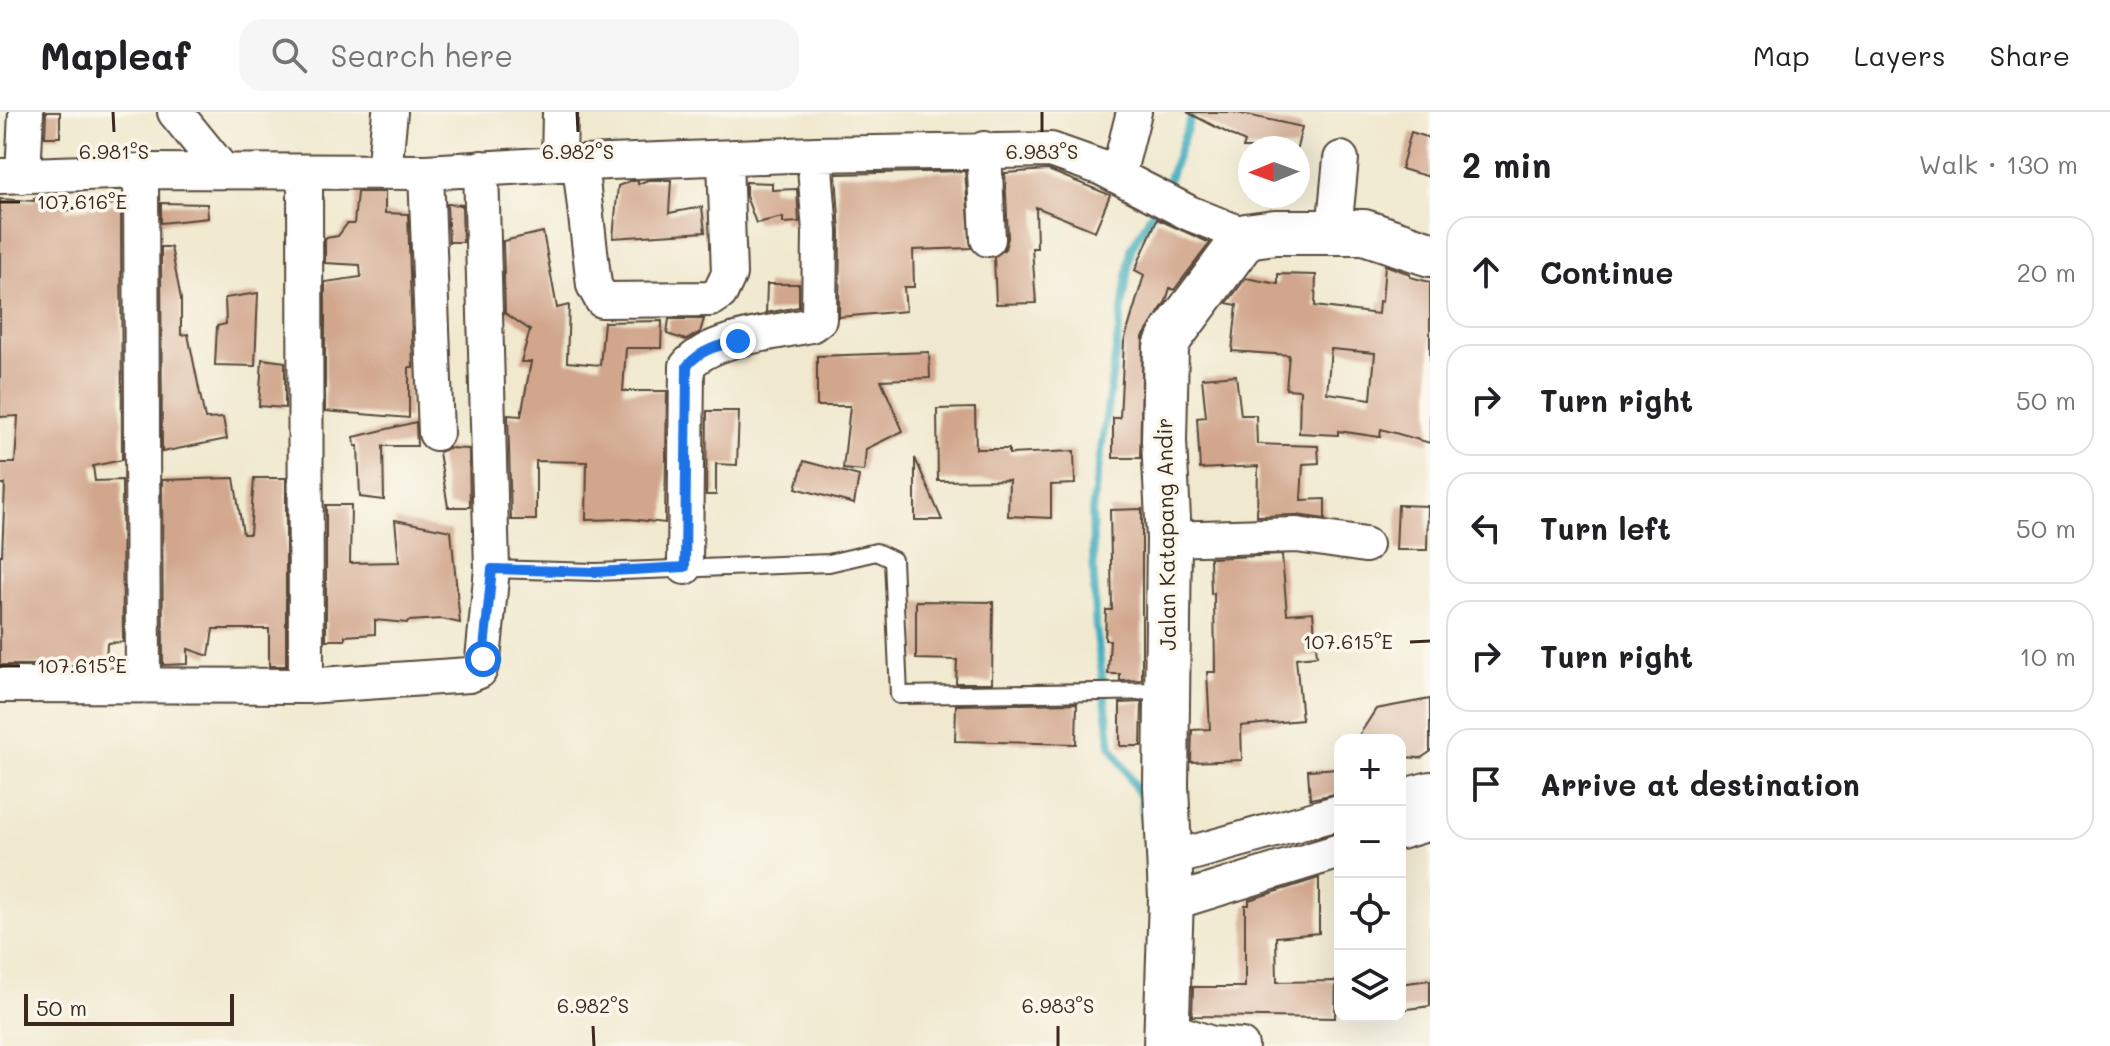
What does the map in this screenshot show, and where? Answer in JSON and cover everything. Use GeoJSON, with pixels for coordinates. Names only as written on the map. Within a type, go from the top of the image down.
{"type":"FeatureCollection","features":[{"type":"Feature","properties":{"kind":"street"},"geometry":{"type":"LineString","coordinates":[[26,112],[11,176],[141,171],[426,172],[814,154],[1051,150],[1118,175],[1189,213],[1246,236],[1275,232],[1364,232],[1430,254]]}},
{"type":"Feature","properties":{"kind":"street"},"geometry":{"type":"LineString","coordinates":[[176,112],[223,171]]}},
{"type":"Feature","properties":{"kind":"street"},"geometry":{"type":"LineString","coordinates":[[384,172],[390,112]]}},
{"type":"Feature","properties":{"kind":"street"},"geometry":{"type":"LineString","coordinates":[[560,112],[594,285],[602,300],[711,299],[720,293],[729,274],[725,160]]}},
{"type":"Feature","properties":{"kind":"street"},"geometry":{"type":"LineString","coordinates":[[1118,175],[1134,112]]}},
{"type":"Feature","properties":{"kind":"street"},"geometry":{"type":"LineString","coordinates":[[984,149],[988,239]]}},
{"type":"Feature","properties":{"kind":"street"},"geometry":{"type":"LineString","coordinates":[[685,567],[687,366],[694,357],[721,344],[811,325],[819,319],[820,232],[814,154]]}},
{"type":"Feature","properties":{"kind":"street"},"geometry":{"type":"LineString","coordinates":[[1334,231],[1341,159]]}},
{"type":"Feature","properties":{"kind":"street"},"geometry":{"type":"LineString","coordinates":[[0,685],[306,686],[475,674],[483,659],[492,569],[481,168]]}},
{"type":"Feature","properties":{"kind":"street"},"geometry":{"type":"LineString","coordinates":[[141,171],[143,685]]}},
{"type":"Feature","properties":{"kind":"street"},"geometry":{"type":"LineString","coordinates":[[305,172],[306,686]]}},
{"type":"Feature","properties":{"kind":"street"},"geometry":{"type":"LineString","coordinates":[[426,172],[436,433]]}},
{"type":"Feature","properties":{"kind":"street","name":"Jalan Katapang Andir"},"geometry":{"type":"LineString","coordinates":[[1166,1038],[1171,883],[1166,786],[1169,539],[1164,441],[1166,347],[1199,297],[1246,236]]}},
{"type":"Feature","properties":{"kind":"street"},"geometry":{"type":"LineString","coordinates":[[1169,539],[1297,535],[1365,545]]}},
{"type":"Feature","properties":{"kind":"street"},"geometry":{"type":"LineString","coordinates":[[1406,795],[1430,789]]}},
{"type":"Feature","properties":{"kind":"street"},"geometry":{"type":"LineString","coordinates":[[1171,883],[1334,815]]}},
{"type":"Feature","properties":{"kind":"street"},"geometry":{"type":"LineString","coordinates":[[1406,830],[1430,823]]}},
{"type":"Feature","properties":{"kind":"street"},"geometry":{"type":"LineString","coordinates":[[1171,883],[1334,852]]}},
{"type":"Feature","properties":{"kind":"street"},"geometry":{"type":"LineString","coordinates":[[1166,1038],[1241,1046]]}},
{"type":"Feature","properties":{"kind":"lane"},"geometry":{"type":"LineString","coordinates":[[492,569],[596,572],[829,563],[876,552],[893,560],[899,695],[1166,691]]}},
{"type":"Feature","properties":{"kind":"building"},"geometry":{"type":"Polygon","coordinates":[[[46,112],[60,112],[60,137],[45,137],[46,112]]]}},
{"type":"Feature","properties":{"kind":"building"},"geometry":{"type":"Polygon","coordinates":[[[1187,112],[1233,112],[1302,127],[1300,136],[1238,138],[1187,112]]]}},
{"type":"Feature","properties":{"kind":"building"},"geometry":{"type":"Polygon","coordinates":[[[1411,132],[1430,138],[1430,177],[1401,169],[1411,132]]]}},
{"type":"Feature","properties":{"kind":"building"},"geometry":{"type":"Polygon","coordinates":[[[1048,170],[1110,195],[1095,231],[1036,207],[1037,248],[1032,248],[1036,303],[996,304],[994,257],[1005,249],[1008,238],[1005,173],[1048,170]]]}},
{"type":"Feature","properties":{"kind":"building"},"geometry":{"type":"Polygon","coordinates":[[[965,171],[971,248],[913,250],[914,287],[904,287],[906,311],[839,317],[840,232],[836,174],[965,171]]]}},
{"type":"Feature","properties":{"kind":"building"},"geometry":{"type":"Polygon","coordinates":[[[648,180],[671,180],[669,213],[702,207],[705,232],[613,238],[618,186],[630,181],[638,181],[638,184],[648,180]]]}},
{"type":"Feature","properties":{"kind":"building"},"geometry":{"type":"Polygon","coordinates":[[[746,182],[772,183],[772,190],[797,189],[799,222],[783,223],[783,217],[756,223],[746,196],[746,182]]]}},
{"type":"Feature","properties":{"kind":"building"},"geometry":{"type":"Polygon","coordinates":[[[357,192],[385,192],[385,213],[408,214],[413,367],[409,367],[409,418],[325,411],[325,282],[361,277],[360,265],[325,263],[325,238],[338,236],[347,224],[354,224],[357,192]]]}},
{"type":"Feature","properties":{"kind":"building"},"geometry":{"type":"Polygon","coordinates":[[[34,198],[66,201],[65,211],[121,203],[122,460],[93,466],[95,481],[122,480],[123,642],[107,643],[106,665],[0,665],[0,555],[5,484],[0,484],[0,463],[15,463],[18,416],[0,417],[0,199],[34,201],[34,198]]]}},
{"type":"Feature","properties":{"kind":"building"},"geometry":{"type":"Polygon","coordinates":[[[161,203],[207,204],[208,218],[161,223],[161,203]]]}},
{"type":"Feature","properties":{"kind":"building"},"geometry":{"type":"Polygon","coordinates":[[[447,204],[462,205],[463,242],[449,242],[447,204]]]}},
{"type":"Feature","properties":{"kind":"building"},"geometry":{"type":"Polygon","coordinates":[[[1157,219],[1210,243],[1174,290],[1170,288],[1166,301],[1143,337],[1140,458],[1113,458],[1113,418],[1120,418],[1124,342],[1144,275],[1135,270],[1157,219]]]}},
{"type":"Feature","properties":{"kind":"building"},"geometry":{"type":"Polygon","coordinates":[[[543,232],[557,308],[569,305],[567,362],[600,365],[604,322],[662,321],[661,348],[626,348],[623,391],[667,391],[665,523],[629,519],[586,520],[587,462],[536,461],[536,520],[511,520],[508,415],[521,416],[531,362],[521,362],[530,330],[505,313],[503,241],[543,232]]]}},
{"type":"Feature","properties":{"kind":"building"},"geometry":{"type":"Polygon","coordinates":[[[161,247],[171,247],[181,299],[181,335],[188,334],[205,419],[223,418],[227,439],[162,452],[161,247]]]}},
{"type":"Feature","properties":{"kind":"building"},"geometry":{"type":"Polygon","coordinates":[[[1385,265],[1430,282],[1430,443],[1381,429],[1380,437],[1338,431],[1338,435],[1299,433],[1300,390],[1286,389],[1289,355],[1232,351],[1237,305],[1227,303],[1246,278],[1278,284],[1278,274],[1316,275],[1315,306],[1378,314],[1379,301],[1382,302],[1385,265]],[[1331,349],[1327,393],[1371,399],[1375,353],[1331,349]]]}},
{"type":"Feature","properties":{"kind":"building"},"geometry":{"type":"Polygon","coordinates":[[[767,284],[799,284],[799,307],[766,313],[767,284]]]}},
{"type":"Feature","properties":{"kind":"building"},"geometry":{"type":"Polygon","coordinates":[[[258,293],[255,366],[215,365],[217,326],[226,324],[225,298],[258,293]]]}},
{"type":"Feature","properties":{"kind":"building"},"geometry":{"type":"Polygon","coordinates":[[[669,319],[704,319],[700,332],[686,340],[667,334],[669,319]]]}},
{"type":"Feature","properties":{"kind":"building"},"geometry":{"type":"Polygon","coordinates":[[[929,352],[930,378],[881,380],[903,431],[866,449],[864,471],[843,469],[850,406],[817,406],[817,356],[929,352]]]}},
{"type":"Feature","properties":{"kind":"building"},"geometry":{"type":"Polygon","coordinates":[[[262,359],[285,362],[285,408],[259,406],[262,359]]]}},
{"type":"Feature","properties":{"kind":"building"},"geometry":{"type":"Polygon","coordinates":[[[1236,375],[1241,415],[1256,415],[1257,444],[1318,446],[1319,463],[1303,464],[1301,500],[1325,499],[1325,519],[1296,515],[1257,516],[1258,466],[1200,469],[1197,418],[1206,417],[1202,378],[1236,375]]]}},
{"type":"Feature","properties":{"kind":"building"},"geometry":{"type":"Polygon","coordinates":[[[975,408],[976,449],[1009,449],[1009,454],[1074,451],[1075,484],[1051,485],[1051,518],[1008,516],[1009,480],[938,481],[937,409],[975,408]]]}},
{"type":"Feature","properties":{"kind":"building"},"geometry":{"type":"Polygon","coordinates":[[[707,411],[739,411],[737,465],[716,464],[716,495],[706,495],[707,411]]]}},
{"type":"Feature","properties":{"kind":"building"},"geometry":{"type":"Polygon","coordinates":[[[416,422],[417,446],[383,446],[384,500],[360,497],[358,446],[355,446],[354,437],[416,422]]]}},
{"type":"Feature","properties":{"kind":"building"},"geometry":{"type":"Polygon","coordinates":[[[448,448],[469,449],[470,507],[448,507],[439,452],[448,448]]]}},
{"type":"Feature","properties":{"kind":"building"},"geometry":{"type":"Polygon","coordinates":[[[915,458],[942,520],[915,520],[915,458]]]}},
{"type":"Feature","properties":{"kind":"building"},"geometry":{"type":"Polygon","coordinates":[[[804,461],[859,476],[854,504],[796,488],[804,461]]]}},
{"type":"Feature","properties":{"kind":"building"},"geometry":{"type":"Polygon","coordinates":[[[234,478],[243,534],[250,534],[254,478],[286,478],[286,666],[269,666],[269,629],[213,629],[209,656],[188,649],[188,664],[163,665],[162,480],[234,478]]]}},
{"type":"Feature","properties":{"kind":"building"},"geometry":{"type":"Polygon","coordinates":[[[326,505],[351,505],[350,563],[399,562],[395,520],[451,531],[460,623],[442,619],[407,623],[375,620],[375,634],[326,640],[326,505]]]}},
{"type":"Feature","properties":{"kind":"building"},"geometry":{"type":"Polygon","coordinates":[[[1398,505],[1428,506],[1427,550],[1396,550],[1398,505]]]}},
{"type":"Feature","properties":{"kind":"building"},"geometry":{"type":"Polygon","coordinates":[[[1142,509],[1142,680],[1120,681],[1120,674],[1108,674],[1110,640],[1105,640],[1106,610],[1112,610],[1110,510],[1142,509]]]}},
{"type":"Feature","properties":{"kind":"building"},"geometry":{"type":"Polygon","coordinates":[[[1282,555],[1287,614],[1313,612],[1317,656],[1296,658],[1302,720],[1241,726],[1242,760],[1191,762],[1192,730],[1210,729],[1207,672],[1215,672],[1214,593],[1211,594],[1210,558],[1282,555]]]}},
{"type":"Feature","properties":{"kind":"building"},"geometry":{"type":"Polygon","coordinates":[[[916,601],[993,602],[992,683],[956,683],[957,660],[916,659],[916,601]]]}},
{"type":"Feature","properties":{"kind":"building"},"geometry":{"type":"Polygon","coordinates":[[[1430,699],[1430,752],[1421,758],[1406,757],[1406,734],[1360,734],[1376,709],[1430,699]]]}},
{"type":"Feature","properties":{"kind":"building"},"geometry":{"type":"Polygon","coordinates":[[[1142,702],[1141,746],[1120,746],[1120,703],[1142,702]]]}},
{"type":"Feature","properties":{"kind":"building"},"geometry":{"type":"Polygon","coordinates":[[[1077,703],[1076,744],[955,741],[956,705],[1077,703]]]}},
{"type":"Feature","properties":{"kind":"building"},"geometry":{"type":"Polygon","coordinates":[[[1334,768],[1334,794],[1310,799],[1308,770],[1334,768]]]}},
{"type":"Feature","properties":{"kind":"building"},"geometry":{"type":"Polygon","coordinates":[[[1319,878],[1319,933],[1276,937],[1277,982],[1334,981],[1334,1018],[1192,1016],[1193,987],[1245,987],[1245,905],[1249,905],[1249,900],[1319,878]]]}},
{"type":"Feature","properties":{"kind":"building"},"geometry":{"type":"Polygon","coordinates":[[[1430,980],[1430,1006],[1406,1009],[1406,983],[1430,980]]]}},
{"type":"Feature","properties":{"kind":"waterway"},"geometry":{"type":"LineString","coordinates":[[1165,190],[1193,112]]}},
{"type":"Feature","properties":{"kind":"waterway"},"geometry":{"type":"LineString","coordinates":[[1147,845],[1141,797],[1111,746],[1095,619],[1092,511],[1131,249],[1156,206]]}},
{"type":"Feature","properties":{"kind":"waterway"},"geometry":{"type":"LineString","coordinates":[[1183,880],[1220,870]]}},
{"type":"Feature","properties":{"kind":"route"},"geometry":{"type":"LineString","coordinates":[[483,659],[492,569],[596,572],[685,567],[687,366],[694,357],[706,351],[738,341]]}}]}
